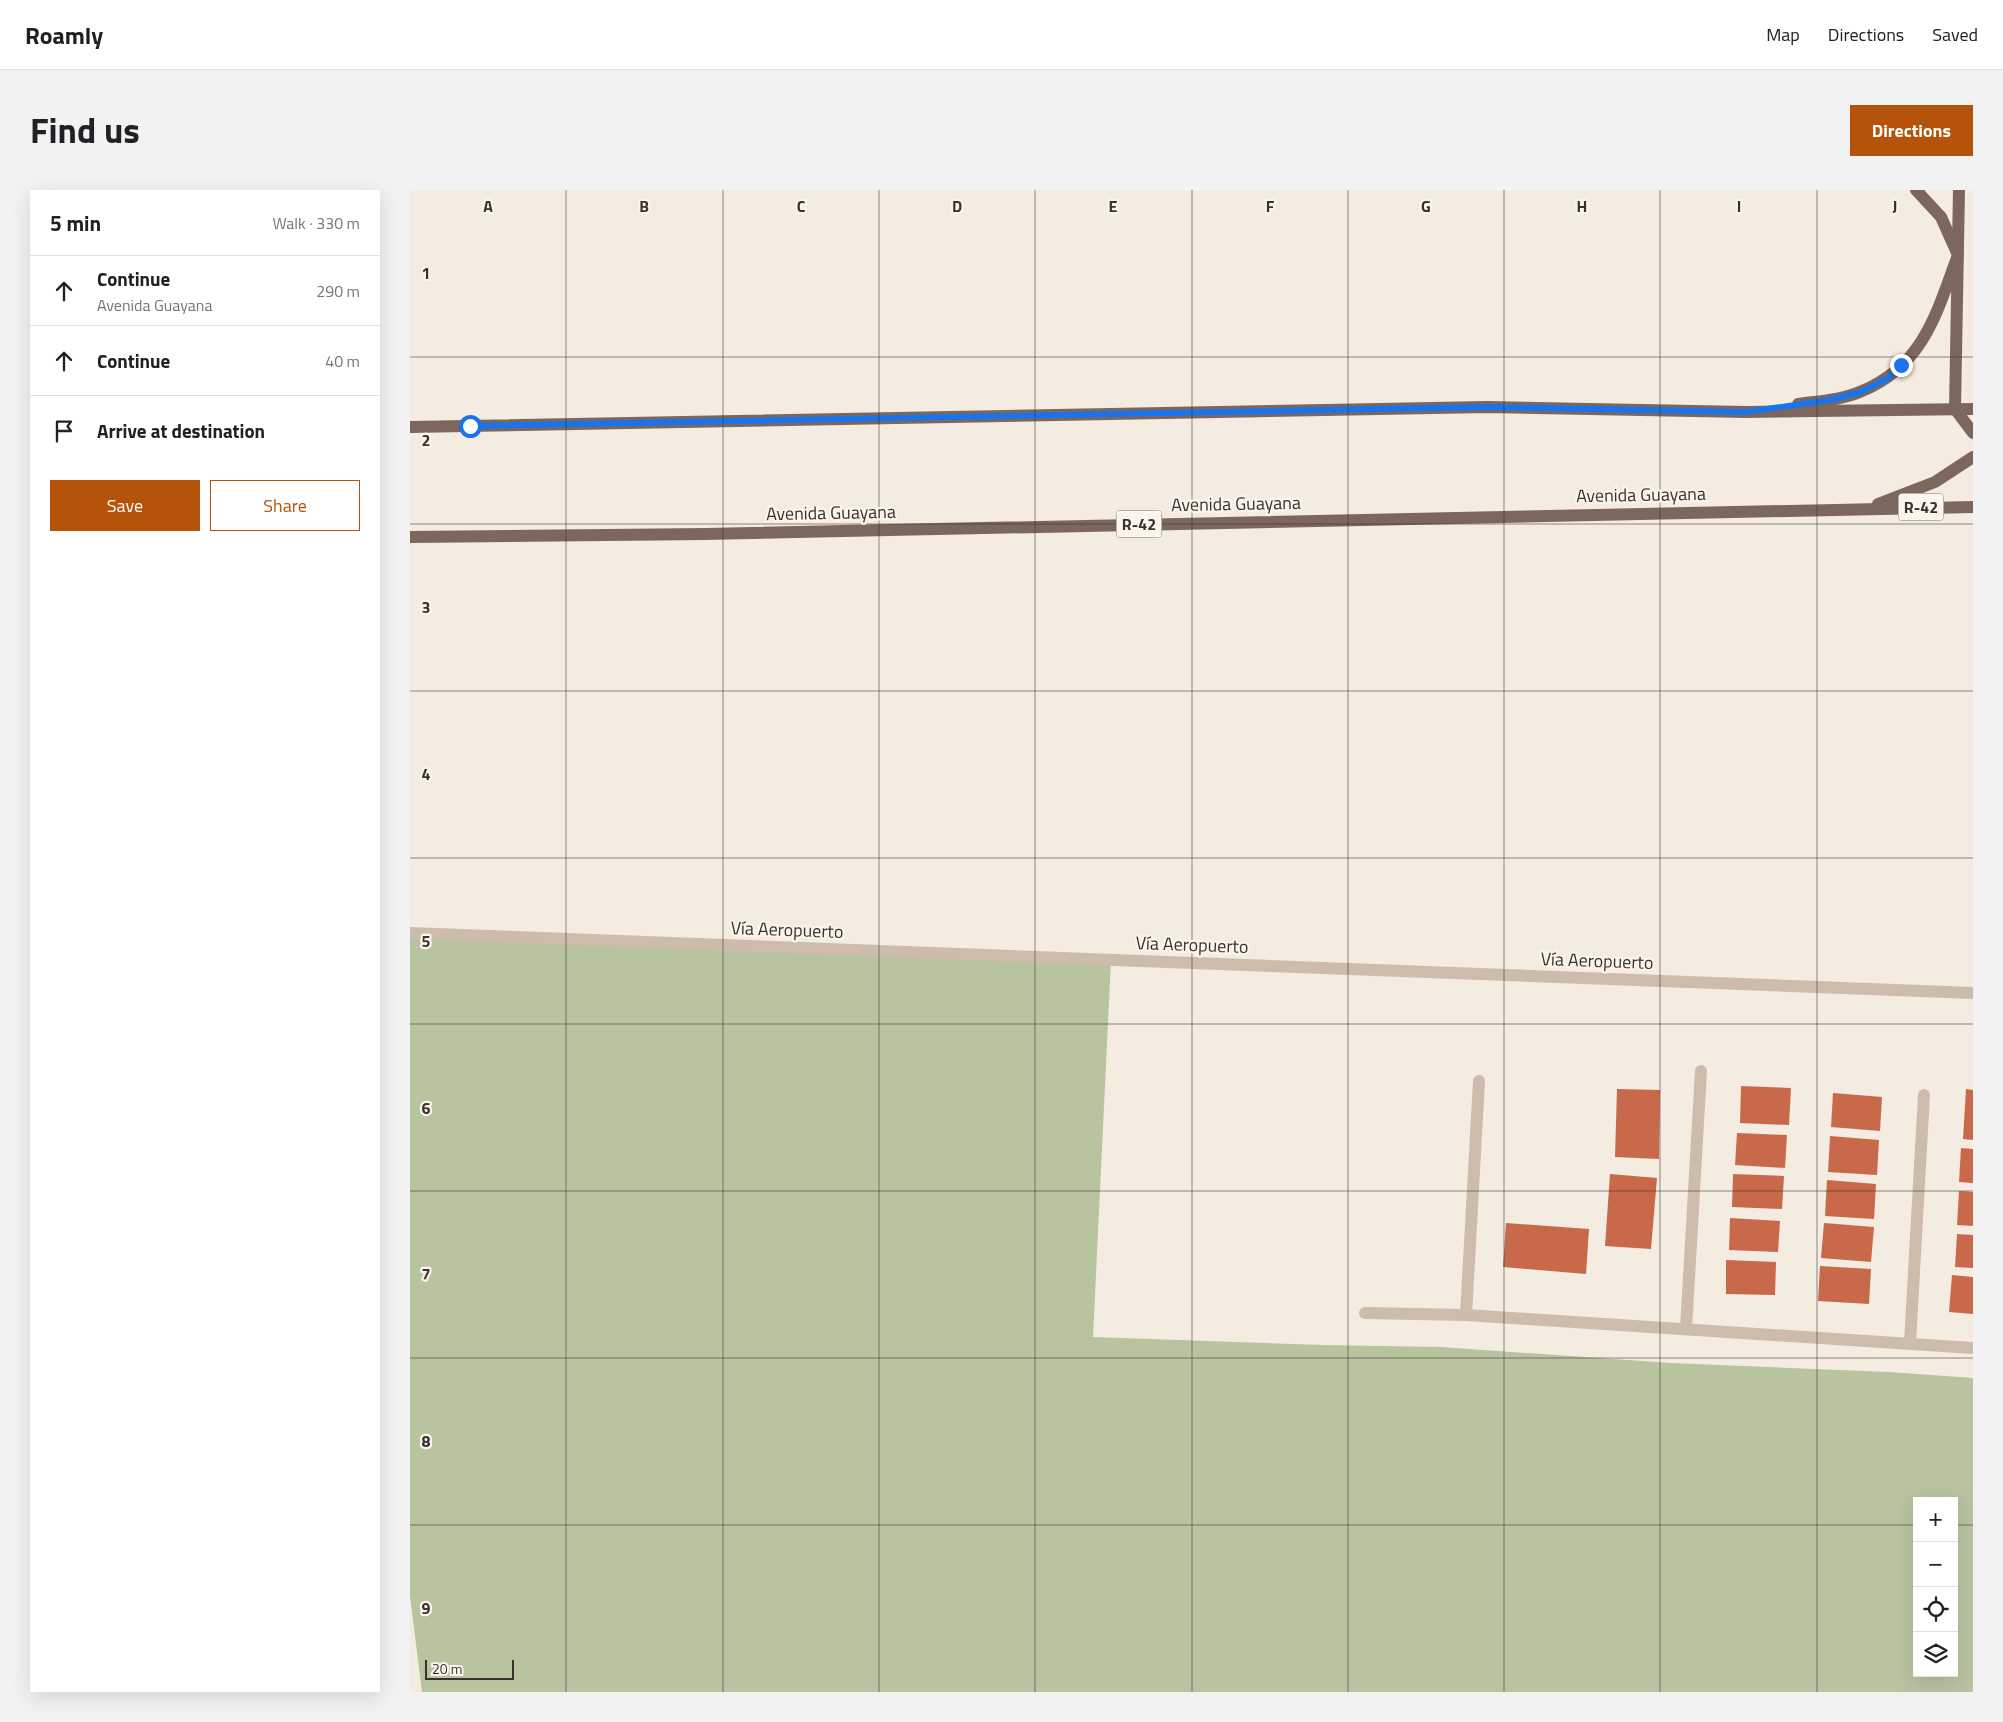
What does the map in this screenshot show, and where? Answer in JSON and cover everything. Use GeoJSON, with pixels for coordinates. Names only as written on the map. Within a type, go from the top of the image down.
{"type":"FeatureCollection","features":[{"type":"Feature","properties":{"kind":"main road"},"geometry":{"type":"LineString","coordinates":[[1746,412],[1830,400],[1861,392],[1888,378],[1915,353],[1934,320],[1958,255],[1941,217],[1916,190]]}},
{"type":"Feature","properties":{"kind":"main road"},"geometry":{"type":"LineString","coordinates":[[1959,190],[1955,409],[1973,433]]}},
{"type":"Feature","properties":{"kind":"main road"},"geometry":{"type":"LineString","coordinates":[[410,427],[1487,407],[1746,412],[1973,409]]}},
{"type":"Feature","properties":{"kind":"main road"},"geometry":{"type":"LineString","coordinates":[[1868,507],[1935,482],[1973,456]]}},
{"type":"Feature","properties":{"kind":"main road","name":"Avenida Guayana"},"geometry":{"type":"LineString","coordinates":[[410,537],[716,534],[1868,507],[1973,507]]}},
{"type":"Feature","properties":{"kind":"street","name":"Vía Aeropuerto"},"geometry":{"type":"LineString","coordinates":[[410,933],[1973,993]]}},
{"type":"Feature","properties":{"kind":"street"},"geometry":{"type":"LineString","coordinates":[[1686,1329],[1701,1071]]}},
{"type":"Feature","properties":{"kind":"street"},"geometry":{"type":"LineString","coordinates":[[1466,1315],[1479,1081]]}},
{"type":"Feature","properties":{"kind":"street"},"geometry":{"type":"LineString","coordinates":[[1910,1343],[1924,1095]]}},
{"type":"Feature","properties":{"kind":"street"},"geometry":{"type":"LineString","coordinates":[[1365,1313],[1466,1315],[1973,1348]]}},
{"type":"Feature","properties":{"kind":"green space"},"geometry":{"type":"Polygon","coordinates":[[[410,933],[1111,960],[1093,1337],[1441,1347],[1671,1363],[1889,1372],[1973,1378],[1973,1692],[422,1692],[410,1596],[410,933]]]}},
{"type":"Feature","properties":{"kind":"building"},"geometry":{"type":"Polygon","coordinates":[[[1741,1086],[1791,1088],[1789,1125],[1740,1123],[1741,1086]]]}},
{"type":"Feature","properties":{"kind":"building"},"geometry":{"type":"Polygon","coordinates":[[[1617,1089],[1660,1090],[1659,1159],[1615,1157],[1617,1089]]]}},
{"type":"Feature","properties":{"kind":"building"},"geometry":{"type":"Polygon","coordinates":[[[1966,1089],[1973,1090],[1973,1140],[1963,1139],[1966,1089]]]}},
{"type":"Feature","properties":{"kind":"building"},"geometry":{"type":"Polygon","coordinates":[[[1833,1093],[1882,1097],[1880,1131],[1831,1127],[1833,1093]]]}},
{"type":"Feature","properties":{"kind":"building"},"geometry":{"type":"Polygon","coordinates":[[[1737,1133],[1787,1135],[1785,1168],[1735,1165],[1737,1133]]]}},
{"type":"Feature","properties":{"kind":"building"},"geometry":{"type":"Polygon","coordinates":[[[1830,1136],[1879,1140],[1877,1175],[1828,1172],[1830,1136]]]}},
{"type":"Feature","properties":{"kind":"building"},"geometry":{"type":"Polygon","coordinates":[[[1961,1148],[1973,1149],[1973,1183],[1959,1182],[1961,1148]]]}},
{"type":"Feature","properties":{"kind":"building"},"geometry":{"type":"Polygon","coordinates":[[[1610,1174],[1657,1178],[1651,1249],[1605,1246],[1610,1174]]]}},
{"type":"Feature","properties":{"kind":"building"},"geometry":{"type":"Polygon","coordinates":[[[1733,1174],[1784,1176],[1782,1209],[1732,1207],[1733,1174]]]}},
{"type":"Feature","properties":{"kind":"building"},"geometry":{"type":"Polygon","coordinates":[[[1827,1180],[1876,1184],[1874,1219],[1825,1216],[1827,1180]]]}},
{"type":"Feature","properties":{"kind":"building"},"geometry":{"type":"Polygon","coordinates":[[[1959,1191],[1973,1192],[1973,1226],[1957,1225],[1959,1191]]]}},
{"type":"Feature","properties":{"kind":"building"},"geometry":{"type":"Polygon","coordinates":[[[1730,1218],[1780,1221],[1778,1252],[1729,1250],[1730,1218]]]}},
{"type":"Feature","properties":{"kind":"building"},"geometry":{"type":"Polygon","coordinates":[[[1506,1223],[1589,1229],[1586,1274],[1503,1267],[1506,1223]]]}},
{"type":"Feature","properties":{"kind":"building"},"geometry":{"type":"Polygon","coordinates":[[[1824,1223],[1874,1227],[1871,1262],[1821,1258],[1824,1223]]]}},
{"type":"Feature","properties":{"kind":"building"},"geometry":{"type":"Polygon","coordinates":[[[1957,1234],[1973,1235],[1973,1268],[1955,1267],[1957,1234]]]}},
{"type":"Feature","properties":{"kind":"building"},"geometry":{"type":"Polygon","coordinates":[[[1726,1260],[1776,1262],[1775,1295],[1726,1294],[1726,1260]]]}},
{"type":"Feature","properties":{"kind":"building"},"geometry":{"type":"Polygon","coordinates":[[[1820,1266],[1871,1269],[1869,1304],[1818,1301],[1820,1266]]]}},
{"type":"Feature","properties":{"kind":"building"},"geometry":{"type":"Polygon","coordinates":[[[1952,1275],[1973,1277],[1973,1314],[1949,1312],[1952,1275]]]}},
{"type":"Feature","properties":{"kind":"route"},"geometry":{"type":"LineString","coordinates":[[470,426],[1487,407],[1746,412],[1830,400],[1861,392],[1888,378],[1901,365]]}}]}
